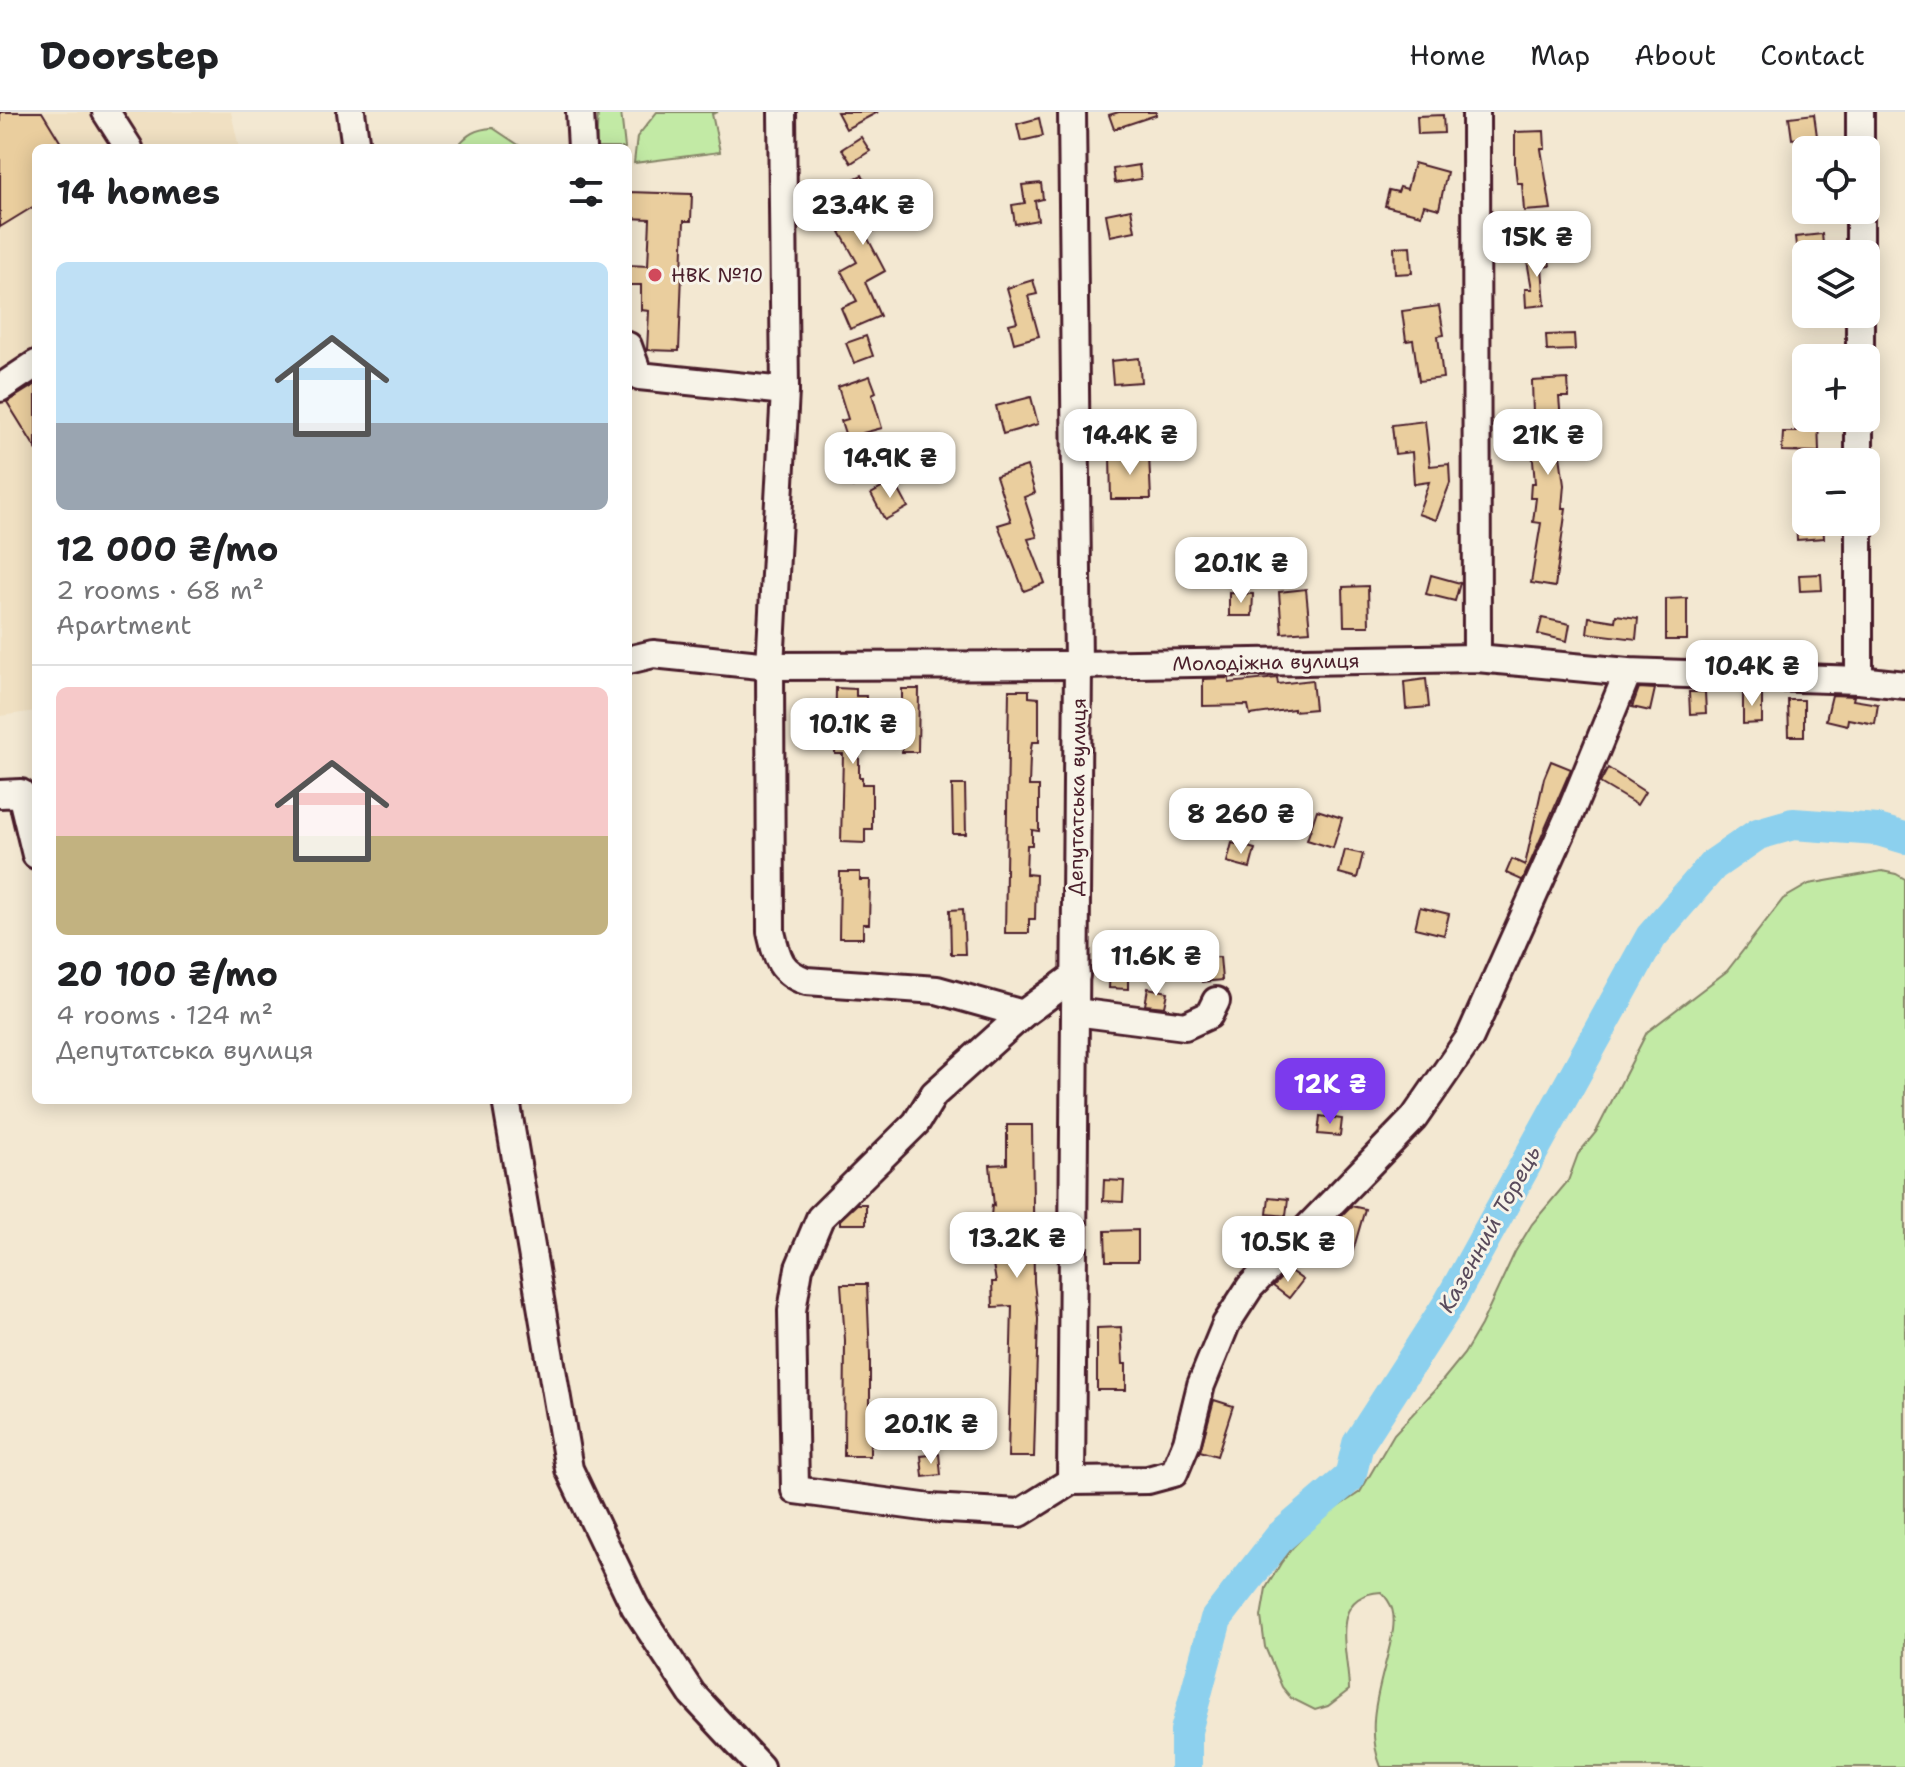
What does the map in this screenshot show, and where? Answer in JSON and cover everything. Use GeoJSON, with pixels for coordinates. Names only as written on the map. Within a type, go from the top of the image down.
{"type":"FeatureCollection","features":[{"type":"Feature","properties":{"kind":"street"},"geometry":{"type":"LineString","coordinates":[[106,112],[126,144]]}},
{"type":"Feature","properties":{"kind":"street"},"geometry":{"type":"LineString","coordinates":[[351,112],[355,144]]}},
{"type":"Feature","properties":{"kind":"street"},"geometry":{"type":"LineString","coordinates":[[580,112],[582,144]]}},
{"type":"Feature","properties":{"kind":"street"},"geometry":{"type":"LineString","coordinates":[[782,112],[785,391],[770,666],[771,932],[777,957],[790,975],[806,981],[937,990],[1023,1014]]}},
{"type":"Feature","properties":{"kind":"street","name":"Депутатська вулиця"},"geometry":{"type":"LineString","coordinates":[[1071,1481],[1078,665],[1072,112]]}},
{"type":"Feature","properties":{"kind":"street"},"geometry":{"type":"LineString","coordinates":[[1476,112],[1477,658]]}},
{"type":"Feature","properties":{"kind":"street"},"geometry":{"type":"LineString","coordinates":[[1860,112],[1860,136]]}},
{"type":"Feature","properties":{"kind":"street"},"geometry":{"type":"LineString","coordinates":[[632,357],[639,376],[785,391]]}},
{"type":"Feature","properties":{"kind":"street"},"geometry":{"type":"LineString","coordinates":[[0,388],[32,367]]}},
{"type":"Feature","properties":{"kind":"street"},"geometry":{"type":"LineString","coordinates":[[1859,536],[1859,680]]}},
{"type":"Feature","properties":{"kind":"street","name":"Молодіжна вулиця"},"geometry":{"type":"LineString","coordinates":[[632,659],[653,654],[770,666],[1078,665],[1477,658],[1628,672],[1859,680],[1905,685]]}},
{"type":"Feature","properties":{"kind":"street"},"geometry":{"type":"LineString","coordinates":[[1076,975],[1023,1014],[934,1094],[916,1123],[820,1218],[799,1268],[792,1311],[795,1490],[931,1508],[1020,1513],[1071,1481],[1148,1480],[1174,1473],[1187,1442],[1201,1385],[1226,1324],[1250,1287],[1414,1118],[1470,1037],[1569,816],[1628,672]]}},
{"type":"Feature","properties":{"kind":"street"},"geometry":{"type":"LineString","coordinates":[[0,794],[21,793],[32,838]]}},
{"type":"Feature","properties":{"kind":"street"},"geometry":{"type":"LineString","coordinates":[[1075,1012],[1185,1026],[1209,1015],[1216,1001]]}},
{"type":"Feature","properties":{"kind":"street"},"geometry":{"type":"LineString","coordinates":[[507,1104],[569,1469],[635,1607],[692,1694],[760,1767]]}},
{"type":"Feature","properties":{"kind":"shaded area"},"geometry":{"type":"Polygon","coordinates":[[[0,112],[231,112],[238,144],[32,144],[32,712],[0,716],[0,112]]]}},
{"type":"Feature","properties":{"kind":"green space"},"geometry":{"type":"Polygon","coordinates":[[[598,112],[621,112],[625,144],[596,144],[598,112]]]}},
{"type":"Feature","properties":{"kind":"green space"},"geometry":{"type":"Polygon","coordinates":[[[657,112],[718,112],[712,114],[720,152],[634,163],[637,137],[657,112]]]}},
{"type":"Feature","properties":{"kind":"green space"},"geometry":{"type":"Polygon","coordinates":[[[493,128],[517,144],[460,144],[472,133],[493,128]]]}},
{"type":"Feature","properties":{"kind":"green space"},"geometry":{"type":"Polygon","coordinates":[[[1882,871],[1905,879],[1905,1767],[1381,1767],[1376,1750],[1374,1715],[1393,1630],[1391,1605],[1381,1592],[1364,1596],[1353,1604],[1344,1629],[1349,1690],[1328,1706],[1315,1710],[1291,1698],[1282,1687],[1265,1647],[1261,1617],[1266,1588],[1293,1547],[1324,1516],[1360,1492],[1394,1434],[1464,1354],[1515,1252],[1532,1224],[1568,1181],[1578,1154],[1596,1132],[1647,1032],[1727,971],[1783,899],[1809,884],[1882,871]]]}},
{"type":"Feature","properties":{"kind":"building"},"geometry":{"type":"Polygon","coordinates":[[[0,112],[42,112],[62,144],[32,144],[32,207],[0,227],[0,112]]]}},
{"type":"Feature","properties":{"kind":"building"},"geometry":{"type":"Polygon","coordinates":[[[837,112],[878,112],[846,129],[837,112]]]}},
{"type":"Feature","properties":{"kind":"building"},"geometry":{"type":"Polygon","coordinates":[[[1156,112],[1156,115],[1114,129],[1109,115],[1156,112]]]}},
{"type":"Feature","properties":{"kind":"building"},"geometry":{"type":"Polygon","coordinates":[[[1814,114],[1817,136],[1792,136],[1792,139],[1789,117],[1814,114]]]}},
{"type":"Feature","properties":{"kind":"building"},"geometry":{"type":"Polygon","coordinates":[[[1443,115],[1444,133],[1418,134],[1417,116],[1443,115]]]}},
{"type":"Feature","properties":{"kind":"building"},"geometry":{"type":"Polygon","coordinates":[[[1039,118],[1043,136],[1021,141],[1017,124],[1039,118]]]}},
{"type":"Feature","properties":{"kind":"building"},"geometry":{"type":"Polygon","coordinates":[[[1544,131],[1545,149],[1541,149],[1551,209],[1524,211],[1522,183],[1517,183],[1515,132],[1544,131]]]}},
{"type":"Feature","properties":{"kind":"building"},"geometry":{"type":"Polygon","coordinates":[[[861,137],[870,151],[851,163],[842,149],[861,137]]]}},
{"type":"Feature","properties":{"kind":"building"},"geometry":{"type":"Polygon","coordinates":[[[1414,163],[1447,172],[1439,209],[1424,205],[1421,215],[1385,206],[1389,190],[1398,192],[1400,187],[1407,189],[1414,163]]]}},
{"type":"Feature","properties":{"kind":"building"},"geometry":{"type":"Polygon","coordinates":[[[1139,165],[1141,179],[1115,183],[1113,169],[1139,165]]]}},
{"type":"Feature","properties":{"kind":"building"},"geometry":{"type":"Polygon","coordinates":[[[862,175],[879,210],[895,201],[903,215],[866,235],[885,271],[865,282],[880,316],[850,329],[841,308],[857,301],[841,271],[857,262],[840,232],[855,224],[837,187],[862,175]]]}},
{"type":"Feature","properties":{"kind":"building"},"geometry":{"type":"Polygon","coordinates":[[[1041,183],[1043,199],[1035,201],[1038,220],[1015,224],[1012,205],[1025,203],[1022,185],[1041,183]]]}},
{"type":"Feature","properties":{"kind":"building","name":"НВК №10"},"geometry":{"type":"Polygon","coordinates":[[[632,192],[692,194],[691,221],[684,221],[679,351],[647,350],[649,311],[641,310],[641,285],[632,285],[632,265],[648,266],[650,219],[632,218],[632,192]]]}},
{"type":"Feature","properties":{"kind":"building"},"geometry":{"type":"Polygon","coordinates":[[[1131,209],[1135,231],[1110,236],[1106,214],[1131,209]]]}},
{"type":"Feature","properties":{"kind":"building"},"geometry":{"type":"Polygon","coordinates":[[[1822,234],[1823,240],[1795,240],[1795,237],[1822,234]]]}},
{"type":"Feature","properties":{"kind":"building"},"geometry":{"type":"Polygon","coordinates":[[[1410,246],[1412,273],[1395,274],[1394,247],[1410,246]]]}},
{"type":"Feature","properties":{"kind":"building"},"geometry":{"type":"Polygon","coordinates":[[[1548,251],[1550,266],[1542,267],[1545,305],[1526,307],[1525,289],[1532,289],[1526,255],[1548,251]]]}},
{"type":"Feature","properties":{"kind":"building"},"geometry":{"type":"Polygon","coordinates":[[[1033,280],[1037,294],[1028,296],[1039,336],[1014,343],[1009,324],[1017,322],[1007,288],[1033,280]]]}},
{"type":"Feature","properties":{"kind":"building"},"geometry":{"type":"Polygon","coordinates":[[[1439,306],[1444,335],[1438,336],[1443,378],[1419,381],[1413,340],[1406,341],[1402,311],[1439,306]]]}},
{"type":"Feature","properties":{"kind":"building"},"geometry":{"type":"Polygon","coordinates":[[[1574,334],[1575,350],[1547,351],[1546,335],[1574,334]]]}},
{"type":"Feature","properties":{"kind":"building"},"geometry":{"type":"Polygon","coordinates":[[[866,336],[873,356],[854,363],[846,343],[866,336]]]}},
{"type":"Feature","properties":{"kind":"building"},"geometry":{"type":"Polygon","coordinates":[[[1139,358],[1141,382],[1113,384],[1111,361],[1139,358]]]}},
{"type":"Feature","properties":{"kind":"building"},"geometry":{"type":"Polygon","coordinates":[[[870,376],[882,428],[863,433],[876,479],[851,487],[845,464],[854,462],[841,421],[848,419],[838,387],[870,376]]]}},
{"type":"Feature","properties":{"kind":"building"},"geometry":{"type":"Polygon","coordinates":[[[1568,379],[1569,397],[1559,397],[1562,432],[1557,433],[1564,485],[1562,508],[1566,508],[1555,587],[1531,583],[1541,523],[1533,522],[1536,498],[1530,498],[1531,483],[1535,483],[1529,415],[1533,415],[1532,381],[1568,379]]]}},
{"type":"Feature","properties":{"kind":"building"},"geometry":{"type":"Polygon","coordinates":[[[32,386],[32,443],[7,402],[32,386]]]}},
{"type":"Feature","properties":{"kind":"building"},"geometry":{"type":"Polygon","coordinates":[[[1031,397],[1038,424],[1003,434],[996,406],[1031,397]]]}},
{"type":"Feature","properties":{"kind":"building"},"geometry":{"type":"Polygon","coordinates":[[[1425,421],[1430,466],[1449,464],[1450,483],[1436,520],[1418,514],[1429,482],[1414,484],[1412,452],[1395,454],[1392,425],[1425,421]]]}},
{"type":"Feature","properties":{"kind":"building"},"geometry":{"type":"Polygon","coordinates":[[[1783,432],[1818,432],[1819,448],[1782,451],[1783,432]]]}},
{"type":"Feature","properties":{"kind":"building"},"geometry":{"type":"Polygon","coordinates":[[[1149,455],[1151,499],[1111,499],[1110,456],[1149,455]]]}},
{"type":"Feature","properties":{"kind":"building"},"geometry":{"type":"Polygon","coordinates":[[[1027,466],[1035,493],[1024,497],[1037,537],[1028,539],[1045,583],[1024,591],[998,525],[1011,521],[996,476],[1027,466]]]}},
{"type":"Feature","properties":{"kind":"building"},"geometry":{"type":"Polygon","coordinates":[[[894,481],[908,507],[885,520],[871,494],[894,481]]]}},
{"type":"Feature","properties":{"kind":"building"},"geometry":{"type":"Polygon","coordinates":[[[1797,536],[1824,536],[1824,538],[1797,540],[1797,536]]]}},
{"type":"Feature","properties":{"kind":"building"},"geometry":{"type":"Polygon","coordinates":[[[1821,574],[1822,590],[1800,591],[1799,575],[1821,574]]]}},
{"type":"Feature","properties":{"kind":"building"},"geometry":{"type":"Polygon","coordinates":[[[1431,575],[1460,583],[1455,601],[1426,594],[1431,575]]]}},
{"type":"Feature","properties":{"kind":"building"},"geometry":{"type":"Polygon","coordinates":[[[1368,586],[1369,626],[1344,626],[1343,587],[1368,586]]]}},
{"type":"Feature","properties":{"kind":"building"},"geometry":{"type":"Polygon","coordinates":[[[1306,589],[1310,631],[1282,633],[1279,592],[1306,589]]]}},
{"type":"Feature","properties":{"kind":"building"},"geometry":{"type":"Polygon","coordinates":[[[1229,593],[1253,594],[1252,616],[1229,616],[1229,593]]]}},
{"type":"Feature","properties":{"kind":"building"},"geometry":{"type":"Polygon","coordinates":[[[1687,598],[1687,640],[1666,640],[1666,599],[1687,598]]]}},
{"type":"Feature","properties":{"kind":"building"},"geometry":{"type":"Polygon","coordinates":[[[1616,615],[1638,618],[1636,639],[1587,633],[1589,617],[1615,621],[1616,615]]]}},
{"type":"Feature","properties":{"kind":"building"},"geometry":{"type":"Polygon","coordinates":[[[1542,618],[1570,624],[1567,641],[1538,634],[1542,618]]]}},
{"type":"Feature","properties":{"kind":"building"},"geometry":{"type":"Polygon","coordinates":[[[1229,678],[1229,683],[1277,678],[1278,684],[1312,680],[1315,709],[1250,715],[1248,705],[1203,706],[1203,679],[1229,678]]]}},
{"type":"Feature","properties":{"kind":"building"},"geometry":{"type":"Polygon","coordinates":[[[1426,679],[1429,707],[1406,709],[1404,682],[1426,679]]]}},
{"type":"Feature","properties":{"kind":"building"},"geometry":{"type":"Polygon","coordinates":[[[836,688],[856,689],[856,696],[866,696],[865,740],[859,740],[859,777],[862,777],[862,784],[872,784],[872,829],[865,829],[865,843],[841,842],[843,754],[835,754],[836,688]]]}},
{"type":"Feature","properties":{"kind":"building"},"geometry":{"type":"Polygon","coordinates":[[[1639,688],[1655,689],[1650,711],[1632,707],[1639,688]]]}},
{"type":"Feature","properties":{"kind":"building"},"geometry":{"type":"Polygon","coordinates":[[[902,689],[919,689],[918,752],[902,752],[902,689]]]}},
{"type":"Feature","properties":{"kind":"building"},"geometry":{"type":"Polygon","coordinates":[[[1009,690],[1029,690],[1029,697],[1039,698],[1039,742],[1032,742],[1030,756],[1029,786],[1039,786],[1039,831],[1032,830],[1032,845],[1027,845],[1026,874],[1036,875],[1035,919],[1029,919],[1029,933],[1005,933],[1009,690]]]}},
{"type":"Feature","properties":{"kind":"building"},"geometry":{"type":"Polygon","coordinates":[[[1689,692],[1705,692],[1706,713],[1690,714],[1689,692]]]}},
{"type":"Feature","properties":{"kind":"building"},"geometry":{"type":"Polygon","coordinates":[[[1743,693],[1762,693],[1762,723],[1743,724],[1743,693]]]}},
{"type":"Feature","properties":{"kind":"building"},"geometry":{"type":"Polygon","coordinates":[[[1832,695],[1854,696],[1853,700],[1878,704],[1875,724],[1848,719],[1847,725],[1826,720],[1832,695]]]}},
{"type":"Feature","properties":{"kind":"building"},"geometry":{"type":"Polygon","coordinates":[[[1788,700],[1804,700],[1804,736],[1789,736],[1788,700]]]}},
{"type":"Feature","properties":{"kind":"building"},"geometry":{"type":"Polygon","coordinates":[[[1551,761],[1571,769],[1521,884],[1522,880],[1506,873],[1512,859],[1525,865],[1544,778],[1551,761]]]}},
{"type":"Feature","properties":{"kind":"building"},"geometry":{"type":"Polygon","coordinates":[[[1608,768],[1645,792],[1637,805],[1600,783],[1608,768]]]}},
{"type":"Feature","properties":{"kind":"building"},"geometry":{"type":"Polygon","coordinates":[[[952,785],[965,785],[966,834],[953,834],[952,785]]]}},
{"type":"Feature","properties":{"kind":"building"},"geometry":{"type":"Polygon","coordinates":[[[1317,810],[1342,818],[1333,848],[1307,840],[1317,810]]]}},
{"type":"Feature","properties":{"kind":"building"},"geometry":{"type":"Polygon","coordinates":[[[1232,843],[1255,849],[1250,868],[1227,862],[1232,843]]]}},
{"type":"Feature","properties":{"kind":"building"},"geometry":{"type":"Polygon","coordinates":[[[1345,850],[1363,854],[1357,878],[1339,873],[1345,850]]]}},
{"type":"Feature","properties":{"kind":"building"},"geometry":{"type":"Polygon","coordinates":[[[840,872],[860,872],[860,880],[870,880],[869,924],[863,924],[863,938],[839,938],[840,872]]]}},
{"type":"Feature","properties":{"kind":"building"},"geometry":{"type":"Polygon","coordinates":[[[1420,907],[1449,914],[1444,935],[1415,928],[1420,907]]]}},
{"type":"Feature","properties":{"kind":"building"},"geometry":{"type":"Polygon","coordinates":[[[963,909],[965,954],[951,954],[950,910],[963,909]]]}},
{"type":"Feature","properties":{"kind":"building"},"geometry":{"type":"Polygon","coordinates":[[[1184,938],[1185,960],[1220,957],[1222,980],[1202,982],[1201,973],[1148,976],[1147,964],[1167,962],[1166,939],[1184,938]]]}},
{"type":"Feature","properties":{"kind":"building"},"geometry":{"type":"Polygon","coordinates":[[[1110,968],[1128,968],[1128,989],[1109,988],[1110,968]]]}},
{"type":"Feature","properties":{"kind":"building"},"geometry":{"type":"Polygon","coordinates":[[[1148,988],[1168,992],[1165,1007],[1145,1005],[1148,988]]]}},
{"type":"Feature","properties":{"kind":"building"},"geometry":{"type":"Polygon","coordinates":[[[1329,1064],[1347,1067],[1346,1072],[1371,1077],[1367,1094],[1324,1089],[1329,1064]]]}},
{"type":"Feature","properties":{"kind":"building"},"geometry":{"type":"Polygon","coordinates":[[[1320,1116],[1342,1119],[1340,1136],[1318,1134],[1320,1116]]]}},
{"type":"Feature","properties":{"kind":"building"},"geometry":{"type":"Polygon","coordinates":[[[1007,1125],[1032,1125],[1034,1282],[1038,1319],[1034,1457],[1008,1457],[1012,1306],[993,1307],[992,1282],[996,1282],[989,1240],[994,1206],[990,1165],[1007,1164],[1007,1125]]]}},
{"type":"Feature","properties":{"kind":"building"},"geometry":{"type":"Polygon","coordinates":[[[1104,1180],[1124,1181],[1123,1202],[1103,1201],[1104,1180]]]}},
{"type":"Feature","properties":{"kind":"building"},"geometry":{"type":"Polygon","coordinates":[[[1269,1197],[1288,1199],[1286,1216],[1267,1214],[1269,1197]]]}},
{"type":"Feature","properties":{"kind":"building"},"geometry":{"type":"Polygon","coordinates":[[[857,1204],[866,1204],[866,1224],[840,1224],[840,1220],[857,1204]]]}},
{"type":"Feature","properties":{"kind":"building"},"geometry":{"type":"Polygon","coordinates":[[[1351,1206],[1365,1209],[1352,1254],[1327,1247],[1334,1223],[1351,1206]]]}},
{"type":"Feature","properties":{"kind":"building"},"geometry":{"type":"Polygon","coordinates":[[[1138,1230],[1138,1261],[1106,1261],[1105,1231],[1138,1230]]]}},
{"type":"Feature","properties":{"kind":"building"},"geometry":{"type":"Polygon","coordinates":[[[1289,1270],[1303,1280],[1289,1298],[1273,1286],[1289,1270]]]}},
{"type":"Feature","properties":{"kind":"building"},"geometry":{"type":"Polygon","coordinates":[[[841,1284],[867,1284],[870,1456],[844,1456],[845,1340],[841,1284]]]}},
{"type":"Feature","properties":{"kind":"building"},"geometry":{"type":"Polygon","coordinates":[[[1121,1327],[1126,1390],[1097,1390],[1097,1328],[1121,1327]]]}},
{"type":"Feature","properties":{"kind":"building"},"geometry":{"type":"Polygon","coordinates":[[[1214,1400],[1233,1406],[1217,1456],[1200,1451],[1214,1400]]]}},
{"type":"Feature","properties":{"kind":"building"},"geometry":{"type":"Polygon","coordinates":[[[939,1454],[941,1475],[923,1477],[921,1456],[939,1454]]]}},
{"type":"Feature","properties":{"kind":"waterway","name":"Казенний Торець"},"geometry":{"type":"LineString","coordinates":[[1186,1767],[1186,1731],[1216,1619],[1280,1537],[1350,1477],[1358,1444],[1449,1303],[1651,937],[1713,865],[1758,834],[1793,824],[1878,830],[1905,838]]}},
{"type":"Feature","properties":{"kind":"place","name":"НВК №10"},"geometry":{"type":"Point","coordinates":[655,275]}}]}
